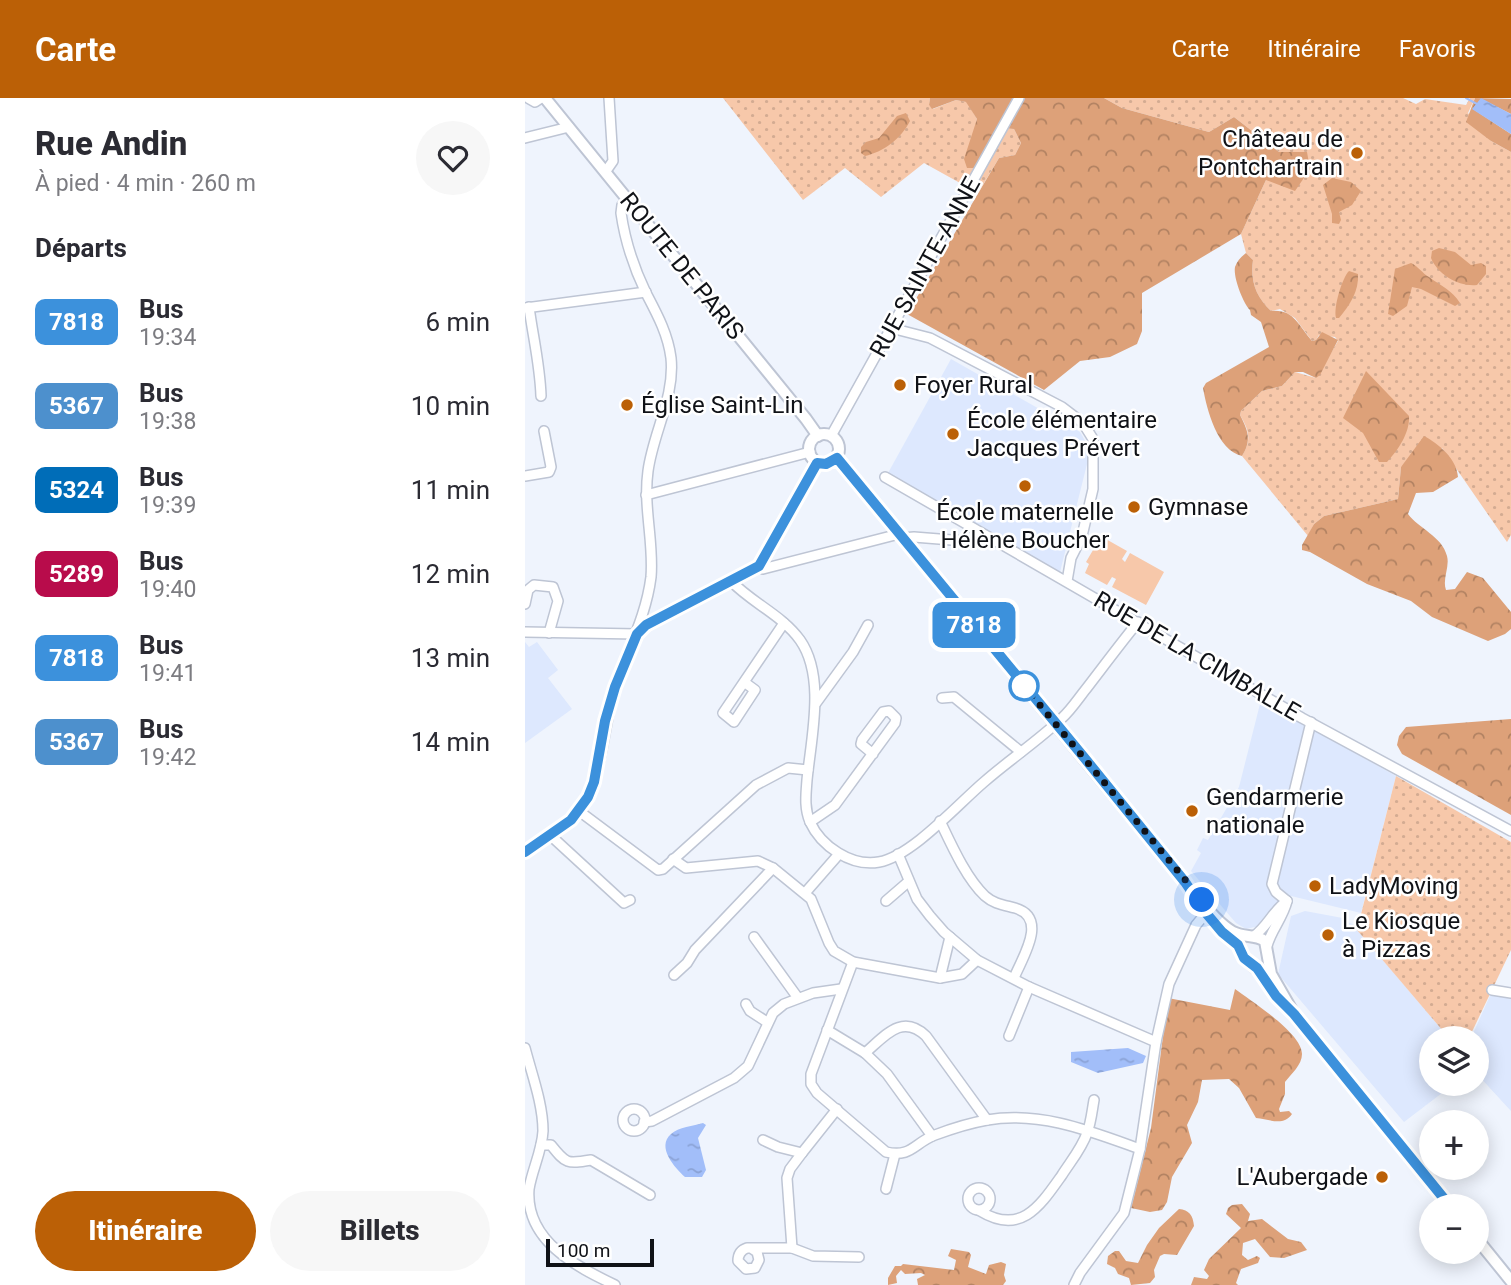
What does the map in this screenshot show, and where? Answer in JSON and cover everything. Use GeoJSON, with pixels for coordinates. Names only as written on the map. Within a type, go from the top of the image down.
{"type":"FeatureCollection","features":[{"type":"Feature","properties":{"kind":"main road","name":"ROUTE DE PARIS"},"geometry":{"type":"LineString","coordinates":[[543,98],[606,171],[818,436]]}},
{"type":"Feature","properties":{"kind":"main road"},"geometry":{"type":"LineString","coordinates":[[837,458],[826,464],[817,463],[810,452],[811,442],[818,436],[831,436],[839,445],[837,458],[1185,882],[1226,927],[1237,934],[1263,940],[1273,978],[1294,1014]]}},
{"type":"Feature","properties":{"kind":"main road"},"geometry":{"type":"LineString","coordinates":[[1185,882],[1206,913],[1222,932],[1238,945],[1244,957],[1257,968],[1276,996],[1294,1014],[1440,1194]]}},
{"type":"Feature","properties":{"kind":"main road"},"geometry":{"type":"LineString","coordinates":[[1244,957],[1242,944],[1252,937]]}},
{"type":"Feature","properties":{"kind":"main road"},"geometry":{"type":"LineString","coordinates":[[1244,957],[1257,962],[1267,950]]}},
{"type":"Feature","properties":{"kind":"main road"},"geometry":{"type":"LineString","coordinates":[[1489,1254],[1511,1281]]}},
{"type":"Feature","properties":{"kind":"street"},"geometry":{"type":"LineString","coordinates":[[528,98],[535,102],[543,98]]}},
{"type":"Feature","properties":{"kind":"street"},"geometry":{"type":"LineString","coordinates":[[606,171],[613,161],[609,98]]}},
{"type":"Feature","properties":{"kind":"street","name":"RUE SAINTE-ANNE"},"geometry":{"type":"LineString","coordinates":[[831,436],[1019,98]]}},
{"type":"Feature","properties":{"kind":"street"},"geometry":{"type":"LineString","coordinates":[[525,138],[569,127]]}},
{"type":"Feature","properties":{"kind":"street"},"geometry":{"type":"LineString","coordinates":[[525,852],[579,811],[594,782],[605,721],[621,671],[637,634],[651,576],[646,495],[648,469],[672,381],[664,328],[631,257],[621,216],[621,205],[628,200]]}},
{"type":"Feature","properties":{"kind":"street"},"geometry":{"type":"LineString","coordinates":[[541,396],[540,366],[527,307],[646,292]]}},
{"type":"Feature","properties":{"kind":"street"},"geometry":{"type":"LineString","coordinates":[[891,328],[930,338],[1062,407],[1083,423],[1093,439],[1093,489],[1082,536],[1071,558],[1067,581]]}},
{"type":"Feature","properties":{"kind":"street"},"geometry":{"type":"LineString","coordinates":[[525,476],[549,472],[551,467],[544,431]]}},
{"type":"Feature","properties":{"kind":"street"},"geometry":{"type":"LineString","coordinates":[[646,495],[810,452]]}},
{"type":"Feature","properties":{"kind":"street"},"geometry":{"type":"LineString","coordinates":[[525,632],[637,634],[646,625],[759,566],[817,463]]}},
{"type":"Feature","properties":{"kind":"street","name":"RUE DE LA CIMBALLE"},"geometry":{"type":"LineString","coordinates":[[885,477],[1311,723],[1511,831]]}},
{"type":"Feature","properties":{"kind":"street"},"geometry":{"type":"LineString","coordinates":[[759,566],[763,569],[901,536],[989,543],[991,539]]}},
{"type":"Feature","properties":{"kind":"street"},"geometry":{"type":"LineString","coordinates":[[731,581],[784,623],[800,640],[809,660],[816,703],[805,806],[810,822],[824,842],[839,854],[869,862],[880,862],[898,854],[1064,717],[1138,622]]}},
{"type":"Feature","properties":{"kind":"street"},"geometry":{"type":"LineString","coordinates":[[525,604],[528,590],[534,585],[553,587],[558,601],[549,633]]}},
{"type":"Feature","properties":{"kind":"street"},"geometry":{"type":"LineString","coordinates":[[744,682],[784,623]]}},
{"type":"Feature","properties":{"kind":"street"},"geometry":{"type":"LineString","coordinates":[[816,703],[853,652],[867,625]]}},
{"type":"Feature","properties":{"kind":"street"},"geometry":{"type":"LineString","coordinates":[[942,698],[954,697],[1021,752]]}},
{"type":"Feature","properties":{"kind":"street"},"geometry":{"type":"LineString","coordinates":[[810,822],[835,805],[873,754],[895,723],[896,718],[888,711],[883,712],[862,740],[861,744],[873,754]]}},
{"type":"Feature","properties":{"kind":"street"},"geometry":{"type":"LineString","coordinates":[[1287,901],[1276,892],[1272,884],[1311,723]]}},
{"type":"Feature","properties":{"kind":"street"},"geometry":{"type":"LineString","coordinates":[[579,811],[653,868],[663,869],[756,785],[788,768],[808,770]]}},
{"type":"Feature","properties":{"kind":"street"},"geometry":{"type":"LineString","coordinates":[[940,821],[966,869],[984,895],[996,904],[1019,909],[1029,917],[1033,933],[1014,978]]}},
{"type":"Feature","properties":{"kind":"street"},"geometry":{"type":"LineString","coordinates":[[550,835],[625,903],[631,900]]}},
{"type":"Feature","properties":{"kind":"street"},"geometry":{"type":"LineString","coordinates":[[805,893],[839,854]]}},
{"type":"Feature","properties":{"kind":"street"},"geometry":{"type":"LineString","coordinates":[[898,854],[908,882],[930,916],[977,960],[1029,987],[1156,1042]]}},
{"type":"Feature","properties":{"kind":"street"},"geometry":{"type":"LineString","coordinates":[[673,859],[686,868],[758,860],[773,868],[805,893],[815,906],[834,951],[853,962],[940,978],[962,974],[977,960]]}},
{"type":"Feature","properties":{"kind":"street"},"geometry":{"type":"LineString","coordinates":[[674,975],[688,963],[695,950],[773,868]]}},
{"type":"Feature","properties":{"kind":"street"},"geometry":{"type":"LineString","coordinates":[[886,901],[908,882]]}},
{"type":"Feature","properties":{"kind":"street"},"geometry":{"type":"LineString","coordinates":[[1252,937],[1260,931],[1277,908],[1287,901]]}},
{"type":"Feature","properties":{"kind":"street"},"geometry":{"type":"LineString","coordinates":[[1267,950],[1271,935],[1284,914],[1287,901]]}},
{"type":"Feature","properties":{"kind":"street"},"geometry":{"type":"LineString","coordinates":[[1075,1285],[1080,1273],[1123,1213],[1140,1149],[1156,1042],[1169,984],[1196,925],[1206,913]]}},
{"type":"Feature","properties":{"kind":"street"},"geometry":{"type":"LineString","coordinates":[[754,937],[798,998]]}},
{"type":"Feature","properties":{"kind":"street"},"geometry":{"type":"LineString","coordinates":[[940,978],[950,937]]}},
{"type":"Feature","properties":{"kind":"street"},"geometry":{"type":"LineString","coordinates":[[853,962],[811,1073],[811,1084],[817,1093],[886,1152],[909,1152],[932,1136],[987,1120],[1054,1121],[1089,1130],[1140,1149]]}},
{"type":"Feature","properties":{"kind":"street"},"geometry":{"type":"LineString","coordinates":[[1009,1036],[1029,987]]}},
{"type":"Feature","properties":{"kind":"street"},"geometry":{"type":"LineString","coordinates":[[644,1122],[652,1121],[734,1078],[748,1066],[773,1013],[798,998],[841,989]]}},
{"type":"Feature","properties":{"kind":"street"},"geometry":{"type":"LineString","coordinates":[[1492,990],[1511,993]]}},
{"type":"Feature","properties":{"kind":"street"},"geometry":{"type":"LineString","coordinates":[[746,1004],[750,1011],[767,1022]]}},
{"type":"Feature","properties":{"kind":"street"},"geometry":{"type":"LineString","coordinates":[[865,1053],[895,1028],[916,1027],[926,1036],[987,1120]]}},
{"type":"Feature","properties":{"kind":"street"},"geometry":{"type":"LineString","coordinates":[[827,1030],[865,1053],[887,1074],[932,1136]]}},
{"type":"Feature","properties":{"kind":"street"},"geometry":{"type":"LineString","coordinates":[[525,1048],[530,1087],[542,1112],[541,1145],[527,1184],[529,1207],[542,1236],[555,1252],[575,1266],[615,1285]]}},
{"type":"Feature","properties":{"kind":"street"},"geometry":{"type":"LineString","coordinates":[[980,1211],[995,1220],[1009,1221],[1025,1216],[1041,1205],[1080,1148],[1089,1130],[1094,1100]]}},
{"type":"Feature","properties":{"kind":"street"},"geometry":{"type":"LineString","coordinates":[[792,1248],[787,1178],[790,1169],[837,1109]]}},
{"type":"Feature","properties":{"kind":"street"},"geometry":{"type":"LineString","coordinates":[[763,1140],[802,1153]]}},
{"type":"Feature","properties":{"kind":"street"},"geometry":{"type":"LineString","coordinates":[[541,1145],[551,1145],[563,1160],[572,1163],[591,1160],[650,1195]]}},
{"type":"Feature","properties":{"kind":"street"},"geometry":{"type":"LineString","coordinates":[[886,1189],[895,1154]]}},
{"type":"Feature","properties":{"kind":"street"},"geometry":{"type":"LineString","coordinates":[[751,1248],[792,1248],[813,1256],[859,1257]]}},
{"type":"Feature","properties":{"kind":"shaded area"},"geometry":{"type":"Polygon","coordinates":[[[723,98],[930,98],[929,105],[933,109],[956,100],[967,102],[977,119],[975,129],[1014,129],[1021,143],[1015,155],[999,158],[978,193],[924,163],[881,197],[845,168],[803,200],[723,98]]]}},
{"type":"Feature","properties":{"kind":"shaded area"},"geometry":{"type":"Polygon","coordinates":[[[1104,98],[1403,98],[1416,104],[1425,99],[1466,105],[1470,98],[1475,98],[1468,113],[1491,141],[1511,152],[1511,535],[1507,542],[1442,448],[1401,467],[1398,499],[1324,516],[1314,524],[1308,536],[1242,456],[1248,435],[1241,411],[1262,391],[1282,386],[1295,372],[1316,378],[1338,341],[1335,337],[1319,335],[1312,341],[1295,318],[1280,309],[1271,311],[1255,288],[1253,260],[1246,253],[1241,234],[1279,152],[1234,117],[1209,132],[1122,108],[1104,98]]]}},
{"type":"Feature","properties":{"kind":"shaded area"},"geometry":{"type":"Polygon","coordinates":[[[951,359],[1080,432],[1087,444],[1088,460],[1060,572],[888,473],[951,359]]]}},
{"type":"Feature","properties":{"kind":"shaded area"},"geometry":{"type":"Polygon","coordinates":[[[1104,538],[1127,551],[1122,559],[1125,562],[1130,553],[1164,572],[1146,605],[1112,587],[1116,579],[1112,577],[1107,585],[1085,573],[1089,564],[1086,562],[1096,545],[1099,547],[1104,538]]]}},
{"type":"Feature","properties":{"kind":"shaded area"},"geometry":{"type":"Polygon","coordinates":[[[525,642],[529,647],[537,642],[558,670],[548,678],[572,709],[525,743],[525,642]]]}},
{"type":"Feature","properties":{"kind":"shaded area"},"geometry":{"type":"Polygon","coordinates":[[[1261,700],[1396,776],[1361,913],[1287,895],[1259,926],[1246,929],[1236,923],[1191,871],[1201,853],[1197,850],[1203,838],[1208,840],[1239,787],[1261,700]]]}},
{"type":"Feature","properties":{"kind":"shaded area"},"geometry":{"type":"Polygon","coordinates":[[[1396,776],[1511,842],[1511,950],[1475,1026],[1439,1026],[1357,930],[1396,776]]]}},
{"type":"Feature","properties":{"kind":"shaded area"},"geometry":{"type":"Polygon","coordinates":[[[1305,911],[1348,919],[1349,923],[1357,925],[1357,930],[1439,1026],[1419,1026],[1419,1096],[1438,1096],[1404,1122],[1278,974],[1291,916],[1305,911]]]}},
{"type":"Feature","properties":{"kind":"shaded area"},"geometry":{"type":"Polygon","coordinates":[[[1493,989],[1511,993],[1511,1111],[1489,1087],[1489,1026],[1476,1026],[1493,989]]]}},
{"type":"Feature","properties":{"kind":"green space"},"geometry":{"type":"Polygon","coordinates":[[[930,98],[1104,98],[1122,108],[1209,132],[1234,117],[1279,152],[1307,152],[1310,169],[1295,191],[1266,180],[1241,234],[1142,293],[1142,331],[1137,344],[1110,357],[1080,361],[1044,390],[907,314],[999,158],[1015,155],[1021,143],[1014,129],[999,128],[975,168],[967,168],[964,159],[977,119],[966,102],[956,100],[932,109],[929,105],[930,98]]]}},
{"type":"Feature","properties":{"kind":"green space"},"geometry":{"type":"Polygon","coordinates":[[[1475,98],[1511,99],[1511,114],[1481,99],[1473,109],[1511,134],[1511,152],[1466,122],[1475,98]]]}},
{"type":"Feature","properties":{"kind":"green space"},"geometry":{"type":"Polygon","coordinates":[[[906,113],[910,121],[897,139],[872,154],[865,156],[861,153],[861,147],[866,142],[879,138],[897,116],[906,113]]]}},
{"type":"Feature","properties":{"kind":"green space"},"geometry":{"type":"Polygon","coordinates":[[[1332,178],[1351,182],[1361,191],[1352,205],[1339,212],[1339,224],[1332,223],[1323,185],[1332,178]]]}},
{"type":"Feature","properties":{"kind":"green space"},"geometry":{"type":"Polygon","coordinates":[[[1439,248],[1455,252],[1471,265],[1481,263],[1486,266],[1486,274],[1477,285],[1450,279],[1439,270],[1431,258],[1432,251],[1439,248]]]}},
{"type":"Feature","properties":{"kind":"green space"},"geometry":{"type":"Polygon","coordinates":[[[1246,253],[1253,260],[1255,288],[1271,311],[1290,315],[1312,341],[1322,332],[1338,340],[1316,378],[1303,372],[1295,372],[1282,386],[1262,391],[1241,411],[1248,440],[1242,456],[1233,452],[1220,438],[1207,407],[1203,388],[1206,383],[1269,347],[1261,322],[1251,315],[1237,283],[1235,267],[1246,253]]]}},
{"type":"Feature","properties":{"kind":"green space"},"geometry":{"type":"Polygon","coordinates":[[[1411,263],[1450,291],[1460,303],[1455,306],[1412,287],[1407,306],[1393,316],[1388,314],[1395,269],[1411,263]]]}},
{"type":"Feature","properties":{"kind":"green space"},"geometry":{"type":"Polygon","coordinates":[[[1349,271],[1358,274],[1357,286],[1347,308],[1336,318],[1339,293],[1349,271]]]}},
{"type":"Feature","properties":{"kind":"green space"},"geometry":{"type":"Polygon","coordinates":[[[1366,371],[1409,416],[1405,435],[1387,462],[1379,462],[1363,433],[1343,418],[1366,371]]]}},
{"type":"Feature","properties":{"kind":"green space"},"geometry":{"type":"Polygon","coordinates":[[[1424,436],[1446,453],[1457,470],[1458,477],[1433,492],[1416,493],[1408,514],[1444,549],[1448,560],[1446,590],[1455,589],[1467,572],[1483,578],[1511,612],[1511,629],[1488,641],[1432,617],[1411,601],[1367,584],[1302,550],[1314,524],[1324,516],[1398,499],[1401,467],[1424,436]]]}},
{"type":"Feature","properties":{"kind":"green space"},"geometry":{"type":"Polygon","coordinates":[[[1511,719],[1511,815],[1402,754],[1397,745],[1399,736],[1406,727],[1511,719]]]}},
{"type":"Feature","properties":{"kind":"green space"},"geometry":{"type":"Polygon","coordinates":[[[1235,989],[1275,1018],[1300,1046],[1302,1058],[1285,1082],[1285,1094],[1279,1109],[1280,1112],[1289,1111],[1292,1114],[1280,1121],[1256,1118],[1239,1088],[1229,1079],[1202,1080],[1198,1102],[1187,1125],[1192,1143],[1172,1177],[1167,1202],[1162,1210],[1150,1212],[1131,1208],[1151,1128],[1168,998],[1230,1010],[1235,989]]]}},
{"type":"Feature","properties":{"kind":"green space"},"geometry":{"type":"Polygon","coordinates":[[[1242,1204],[1250,1214],[1248,1221],[1262,1219],[1288,1239],[1301,1242],[1307,1250],[1284,1258],[1270,1257],[1255,1239],[1243,1243],[1242,1255],[1248,1260],[1257,1256],[1260,1258],[1258,1263],[1241,1269],[1236,1283],[1238,1285],[1191,1285],[1194,1277],[1207,1279],[1209,1276],[1204,1270],[1209,1259],[1241,1228],[1226,1214],[1232,1205],[1242,1204]]]}},
{"type":"Feature","properties":{"kind":"green space"},"geometry":{"type":"Polygon","coordinates":[[[1179,1209],[1190,1214],[1194,1226],[1177,1255],[1160,1256],[1154,1270],[1155,1277],[1150,1283],[1131,1285],[1129,1278],[1118,1274],[1115,1268],[1107,1264],[1108,1256],[1115,1251],[1119,1251],[1126,1261],[1138,1263],[1159,1228],[1179,1209]]]}},
{"type":"Feature","properties":{"kind":"green space"},"geometry":{"type":"Polygon","coordinates":[[[951,1249],[969,1252],[971,1255],[968,1267],[986,1274],[989,1265],[1001,1262],[1006,1264],[1006,1281],[1003,1285],[918,1285],[917,1279],[925,1275],[905,1274],[901,1270],[896,1276],[897,1283],[888,1285],[888,1278],[895,1266],[903,1264],[954,1270],[956,1260],[948,1256],[951,1249]]]}},
{"type":"Feature","properties":{"kind":"water"},"geometry":{"type":"Polygon","coordinates":[[[1481,98],[1511,114],[1511,134],[1472,109],[1481,98]]]}},
{"type":"Feature","properties":{"kind":"water"},"geometry":{"type":"Polygon","coordinates":[[[1128,1048],[1146,1056],[1143,1063],[1098,1073],[1071,1062],[1071,1052],[1128,1048]]]}},
{"type":"Feature","properties":{"kind":"water"},"geometry":{"type":"Polygon","coordinates":[[[703,1123],[706,1125],[698,1138],[706,1170],[702,1177],[685,1177],[666,1151],[667,1139],[678,1130],[703,1123]]]}},
{"type":"Feature","properties":{"kind":"waterway"},"geometry":{"type":"LineString","coordinates":[[1466,98],[1477,104]]}},
{"type":"Feature","properties":{"kind":"bus line","name":"7818"},"geometry":{"type":"LineString","coordinates":[[525,852],[571,820],[588,797],[600,758],[605,721],[615,687],[637,634],[646,625],[756,568],[817,463],[826,464],[837,458],[1087,761],[1185,882],[1206,913],[1222,932],[1238,945],[1244,958],[1257,968],[1276,996],[1294,1014],[1440,1194]]}},
{"type":"Feature","properties":{"kind":"place","name":"Château de Pontchartrain"},"geometry":{"type":"Point","coordinates":[1357,153]}},
{"type":"Feature","properties":{"kind":"place","name":"Foyer Rural"},"geometry":{"type":"Point","coordinates":[900,385]}},
{"type":"Feature","properties":{"kind":"place","name":"Église Saint-Lin"},"geometry":{"type":"Point","coordinates":[627,405]}},
{"type":"Feature","properties":{"kind":"place","name":"École élémentaire Jacques Prévert"},"geometry":{"type":"Point","coordinates":[953,434]}},
{"type":"Feature","properties":{"kind":"place","name":"École maternelle Hélène Boucher"},"geometry":{"type":"Point","coordinates":[1025,486]}},
{"type":"Feature","properties":{"kind":"place","name":"Gymnase"},"geometry":{"type":"Point","coordinates":[1134,507]}},
{"type":"Feature","properties":{"kind":"place","name":"Gendarmerie nationale"},"geometry":{"type":"Point","coordinates":[1192,811]}},
{"type":"Feature","properties":{"kind":"place","name":"LadyMoving"},"geometry":{"type":"Point","coordinates":[1315,886]}},
{"type":"Feature","properties":{"kind":"place","name":"Le Kiosque à Pizzas"},"geometry":{"type":"Point","coordinates":[1328,935]}},
{"type":"Feature","properties":{"kind":"place","name":"L'Aubergade"},"geometry":{"type":"Point","coordinates":[1382,1177]}},
{"type":"Feature","properties":{"kind":"route"},"geometry":{"type":"LineString","coordinates":[[1024,686],[1202,900]]}}]}
